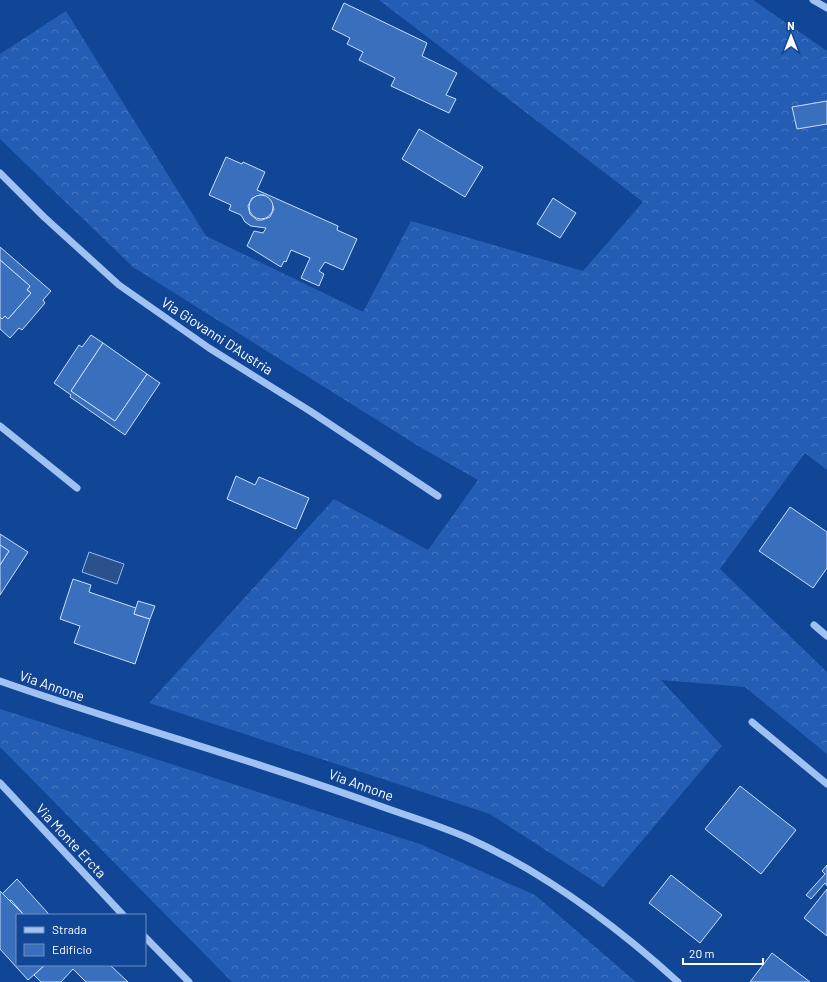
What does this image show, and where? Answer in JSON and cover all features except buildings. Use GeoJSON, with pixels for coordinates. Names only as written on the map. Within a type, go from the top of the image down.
{"type":"FeatureCollection","features":[{"type":"Feature","properties":{"kind":"street"},"geometry":{"type":"LineString","coordinates":[[813,0],[827,8]]}},
{"type":"Feature","properties":{"kind":"street","name":"Via Giovanni D'Austria"},"geometry":{"type":"LineString","coordinates":[[0,173],[119,285],[209,348],[310,411],[438,496]]}},
{"type":"Feature","properties":{"kind":"street"},"geometry":{"type":"LineString","coordinates":[[0,426],[77,488]]}},
{"type":"Feature","properties":{"kind":"street"},"geometry":{"type":"LineString","coordinates":[[814,625],[827,636]]}},
{"type":"Feature","properties":{"kind":"street","name":"Via Annone"},"geometry":{"type":"LineString","coordinates":[[0,681],[82,710],[284,771],[467,838],[536,873],[635,943],[678,982]]}},
{"type":"Feature","properties":{"kind":"street"},"geometry":{"type":"LineString","coordinates":[[752,722],[827,784]]}},
{"type":"Feature","properties":{"kind":"street","name":"Via Monte Ercta"},"geometry":{"type":"LineString","coordinates":[[0,783],[122,914]]}},
{"type":"Feature","properties":{"kind":"street"},"geometry":{"type":"LineString","coordinates":[[146,938],[189,982]]}},
{"type":"Feature","properties":{"kind":"green space"},"geometry":{"type":"Polygon","coordinates":[[[379,0],[753,0],[827,51],[827,470],[805,453],[720,569],[827,672],[827,754],[745,687],[661,680],[722,746],[603,887],[490,814],[149,703],[334,499],[428,550],[478,480],[420,447],[133,267],[0,139],[0,54],[66,11],[206,236],[363,312],[411,221],[583,271],[643,202],[379,0]]]}},
{"type":"Feature","properties":{"kind":"green space"},"geometry":{"type":"Polygon","coordinates":[[[0,709],[420,844],[535,895],[636,982],[232,982],[0,747],[0,709]]]}},
{"type":"Feature","properties":{"kind":"shaded area"},"geometry":{"type":"Polygon","coordinates":[[[89,552],[124,564],[117,584],[82,572],[89,552]]]}}]}
